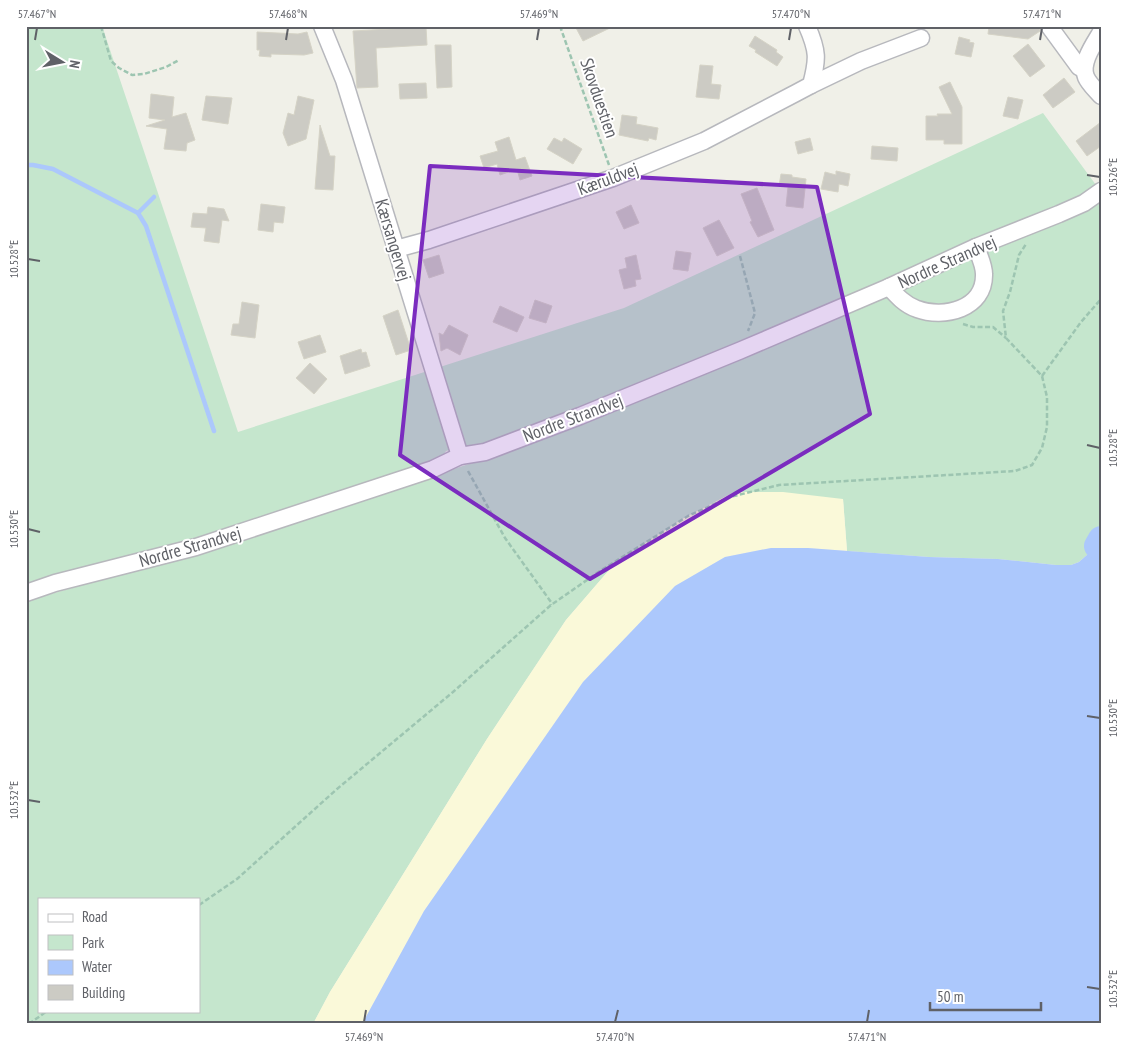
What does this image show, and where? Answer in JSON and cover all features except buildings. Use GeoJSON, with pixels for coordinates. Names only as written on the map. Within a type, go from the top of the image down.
{"type":"FeatureCollection","features":[{"type":"Feature","properties":{"kind":"street","name":"Kærsangervej"},"geometry":{"type":"LineString","coordinates":[[322,26],[344,80],[460,456]]}},
{"type":"Feature","properties":{"kind":"street"},"geometry":{"type":"LineString","coordinates":[[807,26],[816,52],[816,65],[811,85]]}},
{"type":"Feature","properties":{"kind":"street"},"geometry":{"type":"LineString","coordinates":[[1049,26],[1079,67],[1084,69]]}},
{"type":"Feature","properties":{"kind":"street"},"geometry":{"type":"LineString","coordinates":[[1101,32],[1084,69],[1086,78],[1101,96]]}},
{"type":"Feature","properties":{"kind":"street","name":"Kæruldvej"},"geometry":{"type":"LineString","coordinates":[[396,249],[429,240],[613,178],[704,141],[861,61],[921,38]]}},
{"type":"Feature","properties":{"kind":"street","name":"Nordre Strandvej"},"geometry":{"type":"LineString","coordinates":[[26,593],[55,583],[196,547],[432,469],[460,456],[486,452],[739,351],[889,287],[976,247],[1084,203],[1101,191]]}},
{"type":"Feature","properties":{"kind":"street"},"geometry":{"type":"LineString","coordinates":[[889,287],[902,300],[915,308],[929,312],[965,308],[975,299],[982,286],[984,273],[976,247]]}},
{"type":"Feature","properties":{"kind":"path"},"geometry":{"type":"LineString","coordinates":[[101,26],[111,60],[119,68],[132,76],[166,67],[178,60]]}},
{"type":"Feature","properties":{"kind":"path","name":"Skovduestien"},"geometry":{"type":"LineString","coordinates":[[560,26],[613,178]]}},
{"type":"Feature","properties":{"kind":"path"},"geometry":{"type":"LineString","coordinates":[[1006,338],[1003,311],[1010,292],[1019,255],[1041,221]]}},
{"type":"Feature","properties":{"kind":"path"},"geometry":{"type":"LineString","coordinates":[[739,351],[755,313],[740,256]]}},
{"type":"Feature","properties":{"kind":"path"},"geometry":{"type":"LineString","coordinates":[[1042,376],[1081,322],[1101,299]]}},
{"type":"Feature","properties":{"kind":"path"},"geometry":{"type":"LineString","coordinates":[[200,904],[238,879],[337,789],[446,698],[551,604],[688,516],[730,497],[779,485],[1015,471],[1032,465],[1042,448],[1047,427],[1047,397],[1042,376],[993,327],[973,328],[955,321],[947,311]]}},
{"type":"Feature","properties":{"kind":"path"},"geometry":{"type":"LineString","coordinates":[[460,456],[506,538],[551,604]]}},
{"type":"Feature","properties":{"kind":"path"},"geometry":{"type":"LineString","coordinates":[[28,1024],[45,1012]]}},
{"type":"Feature","properties":{"kind":"highlighted area"},"geometry":{"type":"Polygon","coordinates":[[[430,166],[817,187],[870,414],[590,579],[400,455],[430,166]]]}},
{"type":"Feature","properties":{"kind":"green space"},"geometry":{"type":"Polygon","coordinates":[[[26,26],[102,26],[238,432],[624,308],[1043,113],[1096,185],[1079,198],[1041,212],[579,412],[474,450],[464,446],[446,451],[440,460],[195,541],[26,587],[26,26]]]}},
{"type":"Feature","properties":{"kind":"green space"},"geometry":{"type":"Polygon","coordinates":[[[1101,200],[1101,545],[1097,546],[1079,562],[1071,565],[847,551],[843,499],[616,562],[566,620],[487,739],[330,992],[313,1024],[26,1024],[26,601],[197,553],[472,463],[589,418],[899,291],[1093,206],[1101,200]]]}},
{"type":"Feature","properties":{"kind":"sand"},"geometry":{"type":"Polygon","coordinates":[[[734,492],[783,492],[843,499],[847,551],[771,548],[725,557],[675,586],[583,682],[424,911],[362,1024],[313,1024],[330,992],[487,739],[566,620],[616,562],[684,518],[734,492]]]}},
{"type":"Feature","properties":{"kind":"water"},"geometry":{"type":"Polygon","coordinates":[[[1101,545],[1101,1024],[362,1024],[424,911],[583,682],[675,586],[725,557],[771,548],[808,548],[1071,565],[1079,562],[1097,546],[1101,545]]]}},
{"type":"Feature","properties":{"kind":"waterway"},"geometry":{"type":"LineString","coordinates":[[26,165],[53,169],[138,213],[146,226],[214,431]]}},
{"type":"Feature","properties":{"kind":"waterway"},"geometry":{"type":"LineString","coordinates":[[138,213],[154,197]]}},
{"type":"Feature","properties":{"kind":"waterway"},"geometry":{"type":"LineString","coordinates":[[1097,546],[1101,539]]}}]}
